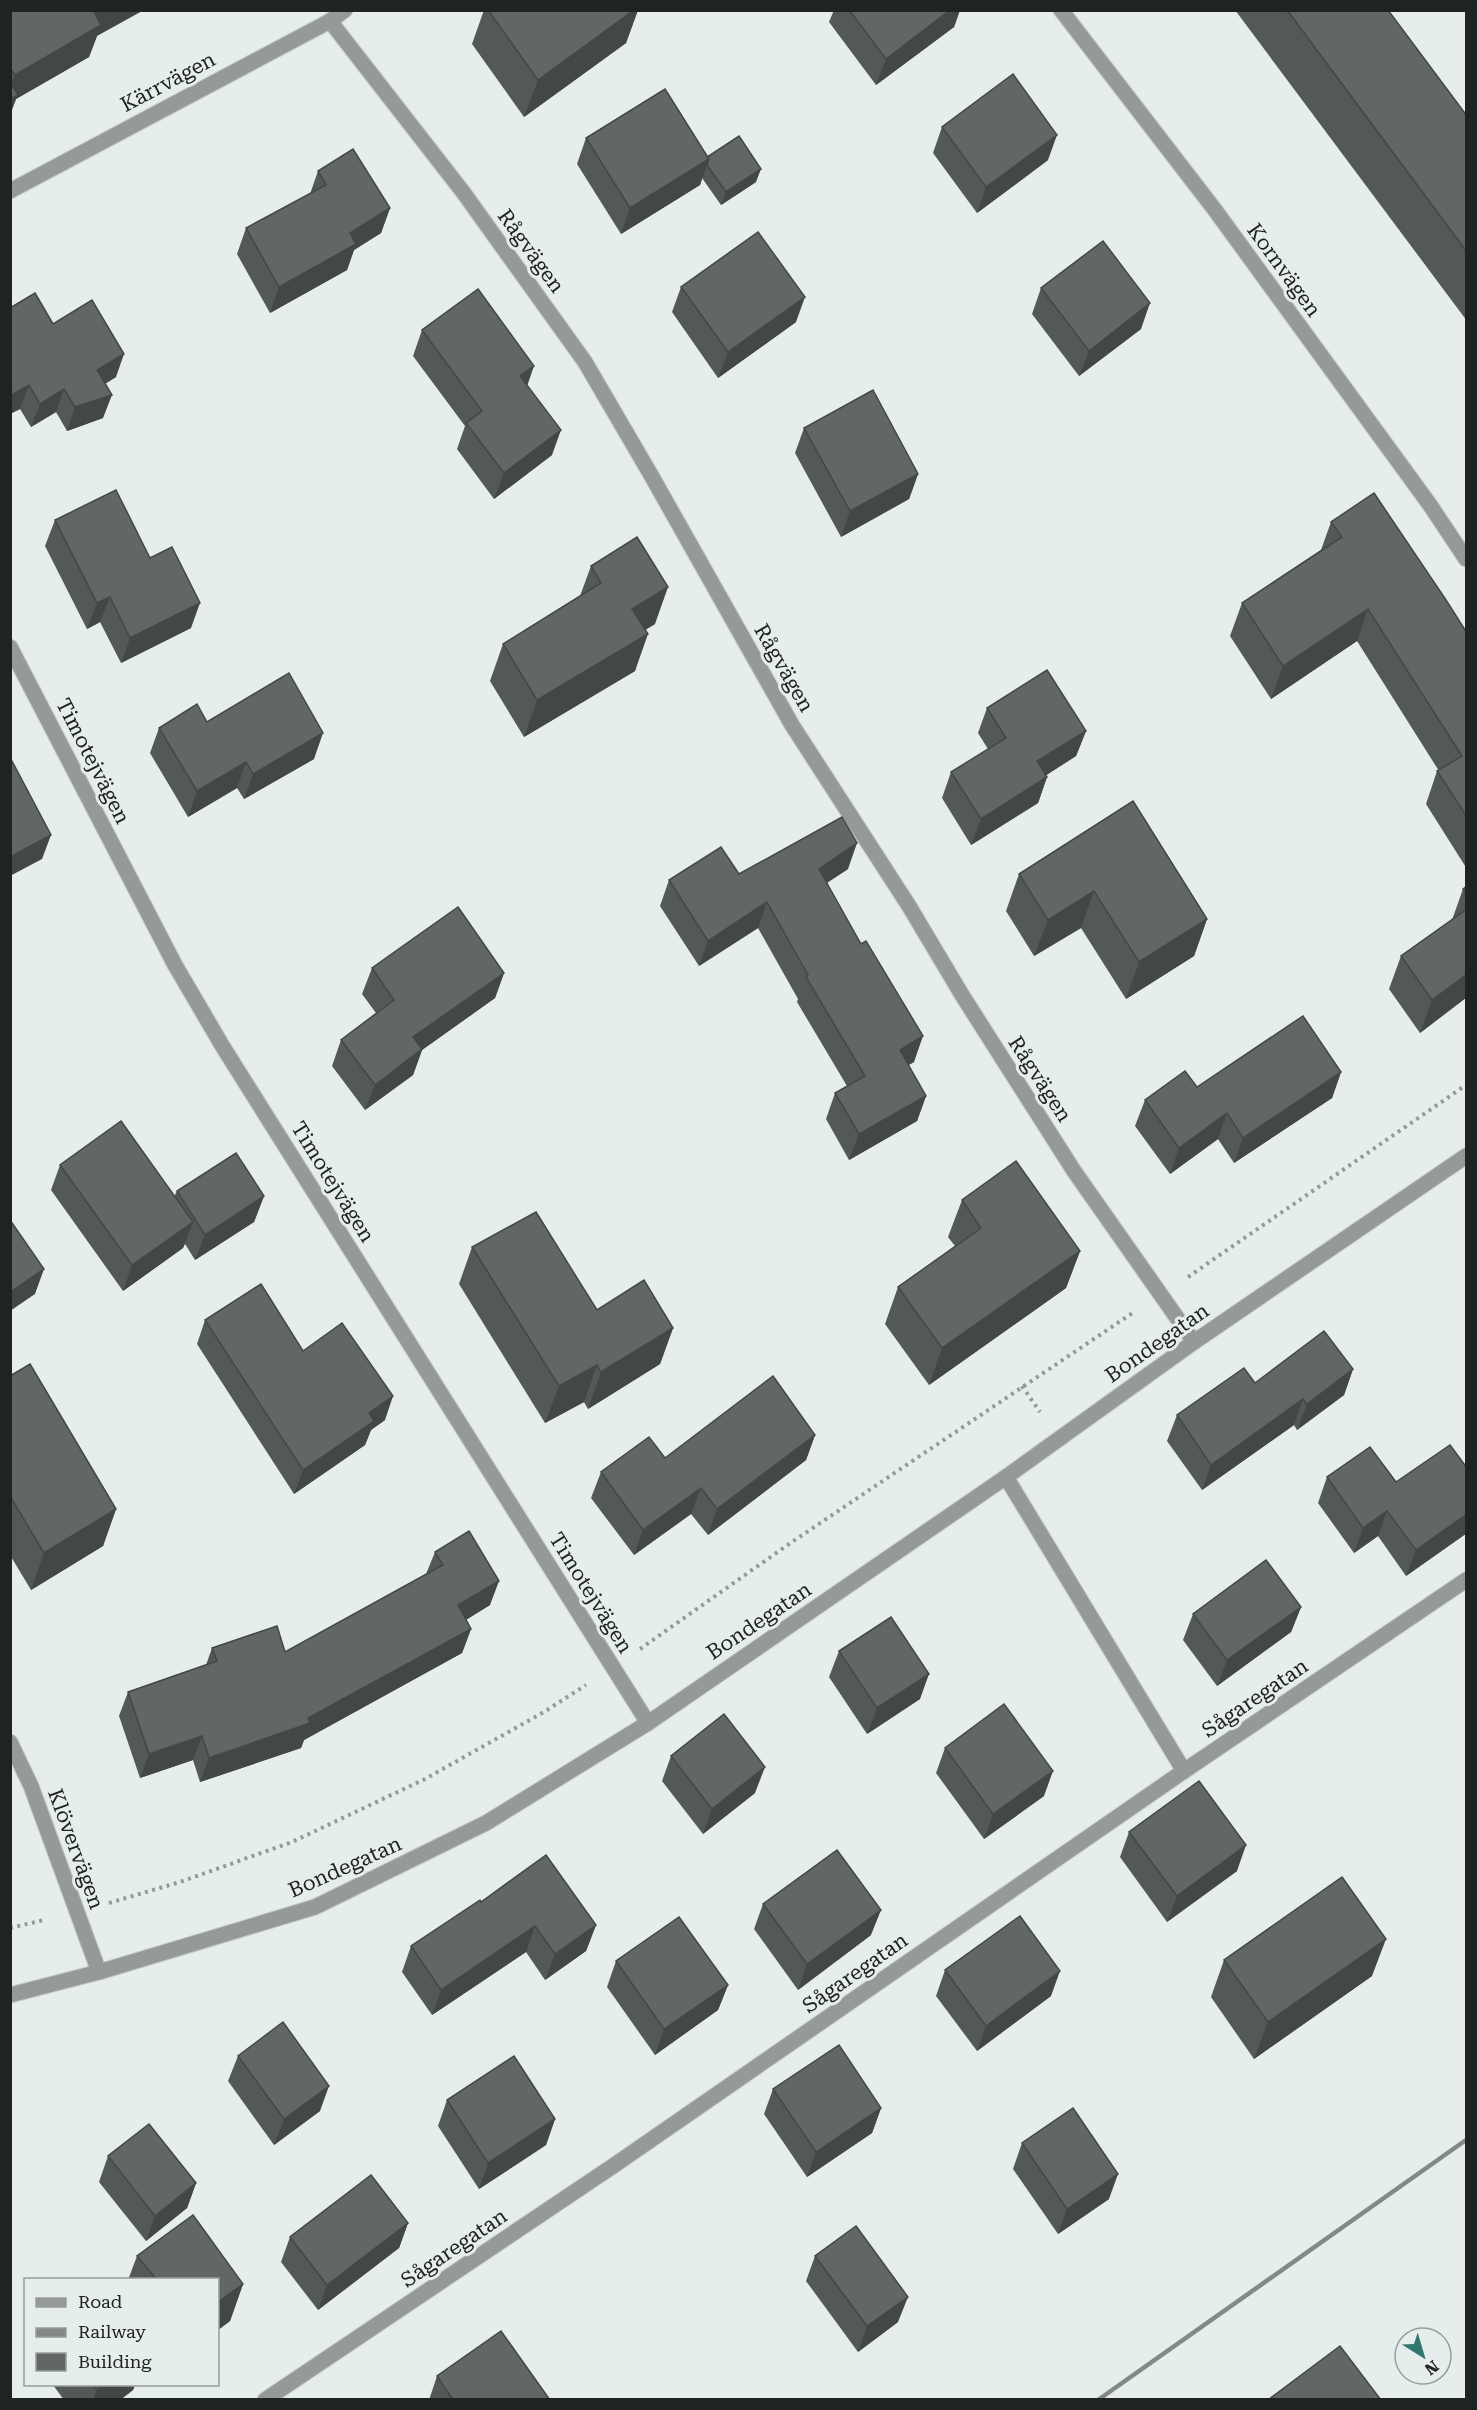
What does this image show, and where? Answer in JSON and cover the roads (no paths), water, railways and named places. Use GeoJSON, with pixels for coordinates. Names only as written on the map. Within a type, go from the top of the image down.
{"type":"FeatureCollection","features":[{"type":"Feature","properties":{"kind":"street","name":"Kärrvägen"},"geometry":{"type":"LineString","coordinates":[[10,190],[330,21],[345,10]]}},
{"type":"Feature","properties":{"kind":"street","name":"Kornvägen"},"geometry":{"type":"LineString","coordinates":[[1061,10],[1215,210],[1467,559]]}},
{"type":"Feature","properties":{"kind":"street","name":"Rågvägen"},"geometry":{"type":"LineString","coordinates":[[330,21],[463,192],[585,362],[792,725],[909,906],[962,995],[1074,1171],[1194,1342]]}},
{"type":"Feature","properties":{"kind":"street","name":"Timotejvägen"},"geometry":{"type":"LineString","coordinates":[[10,647],[176,965],[224,1047],[648,1723]]}},
{"type":"Feature","properties":{"kind":"street","name":"Bondegatan"},"geometry":{"type":"LineString","coordinates":[[10,1995],[99,1972],[315,1907],[486,1823],[648,1723],[1006,1477],[1194,1342],[1467,1156]]}},
{"type":"Feature","properties":{"kind":"street"},"geometry":{"type":"LineString","coordinates":[[1006,1477],[1184,1771]]}},
{"type":"Feature","properties":{"kind":"street","name":"Sågaregatan"},"geometry":{"type":"LineString","coordinates":[[265,2400],[616,2164],[1184,1771],[1467,1580]]}},
{"type":"Feature","properties":{"kind":"street","name":"Klövervägen"},"geometry":{"type":"LineString","coordinates":[[10,1742],[31,1786],[99,1972]]}},
{"type":"Feature","properties":{"kind":"railway"},"geometry":{"type":"LineString","coordinates":[[1098,2400],[1466,2140]]}}]}
